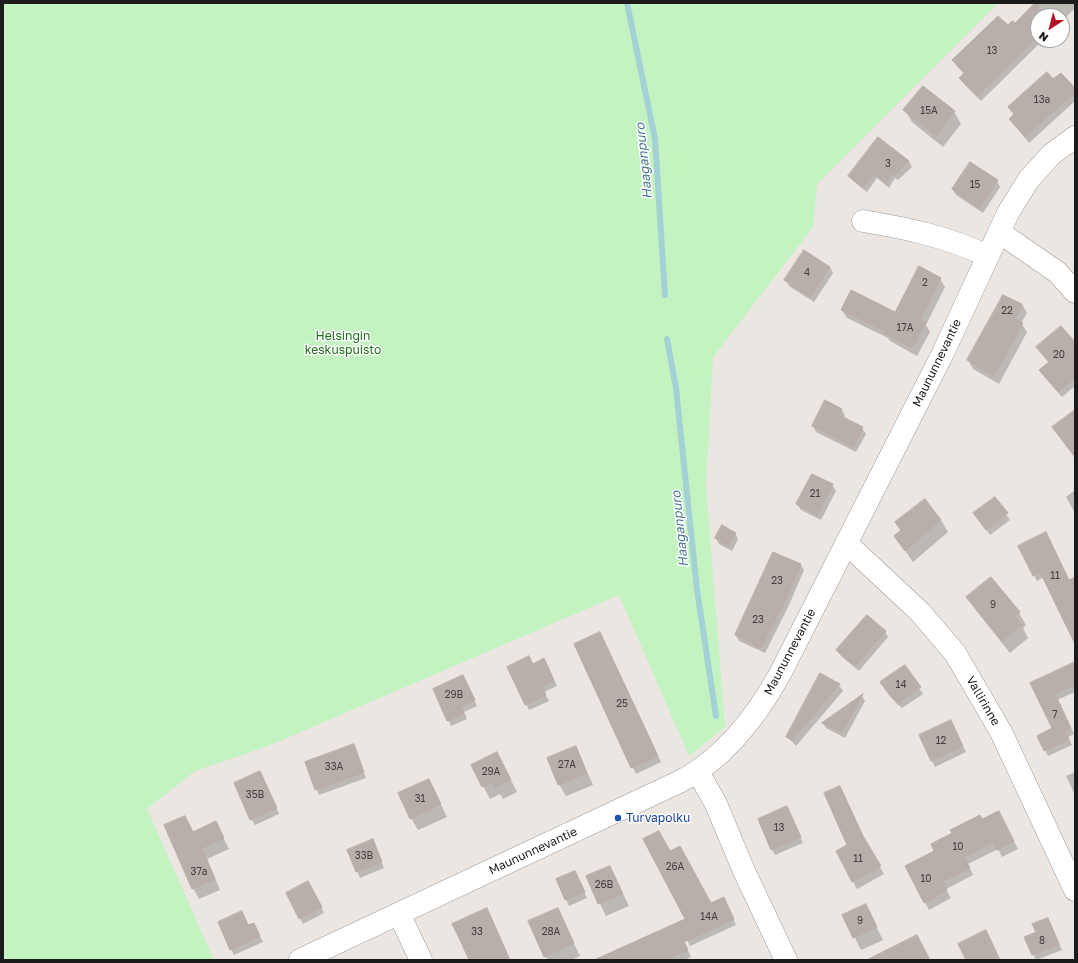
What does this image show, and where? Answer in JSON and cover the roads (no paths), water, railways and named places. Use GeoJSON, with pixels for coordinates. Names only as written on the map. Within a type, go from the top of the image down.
{"type":"FeatureCollection","features":[{"type":"Feature","properties":{"kind":"street","name":"Maununnevantie"},"geometry":{"type":"LineString","coordinates":[[300,960],[595,822],[698,772],[725,748],[755,715],[781,672],[943,353],[1008,212],[1029,179],[1052,154],[1075,137]]}},
{"type":"Feature","properties":{"kind":"street"},"geometry":{"type":"LineString","coordinates":[[863,221],[891,226],[958,244],[987,256]]}},
{"type":"Feature","properties":{"kind":"street"},"geometry":{"type":"LineString","coordinates":[[999,232],[1057,272],[1075,292]]}},
{"type":"Feature","properties":{"kind":"street","name":"Vallirinne"},"geometry":{"type":"LineString","coordinates":[[846,544],[932,624],[955,653],[1001,732],[1075,890]]}},
{"type":"Feature","properties":{"kind":"street"},"geometry":{"type":"LineString","coordinates":[[698,772],[716,804],[744,871],[786,960]]}},
{"type":"Feature","properties":{"kind":"street"},"geometry":{"type":"LineString","coordinates":[[399,914],[421,960]]}},
{"type":"Feature","properties":{"kind":"waterway","name":"Haaganpuro"},"geometry":{"type":"LineString","coordinates":[[627,3],[655,139],[665,295]]}},
{"type":"Feature","properties":{"kind":"waterway","name":"Haaganpuro"},"geometry":{"type":"LineString","coordinates":[[667,339],[676,388],[697,590],[716,716]]}},
{"type":"Feature","properties":{"kind":"place","name":"Turvapolku"},"geometry":{"type":"Point","coordinates":[618,818]}},
{"type":"Feature","properties":{"kind":"park label","name":"Helsingin keskuspuisto"},"geometry":{"type":"Point","coordinates":[343,343]}}]}
